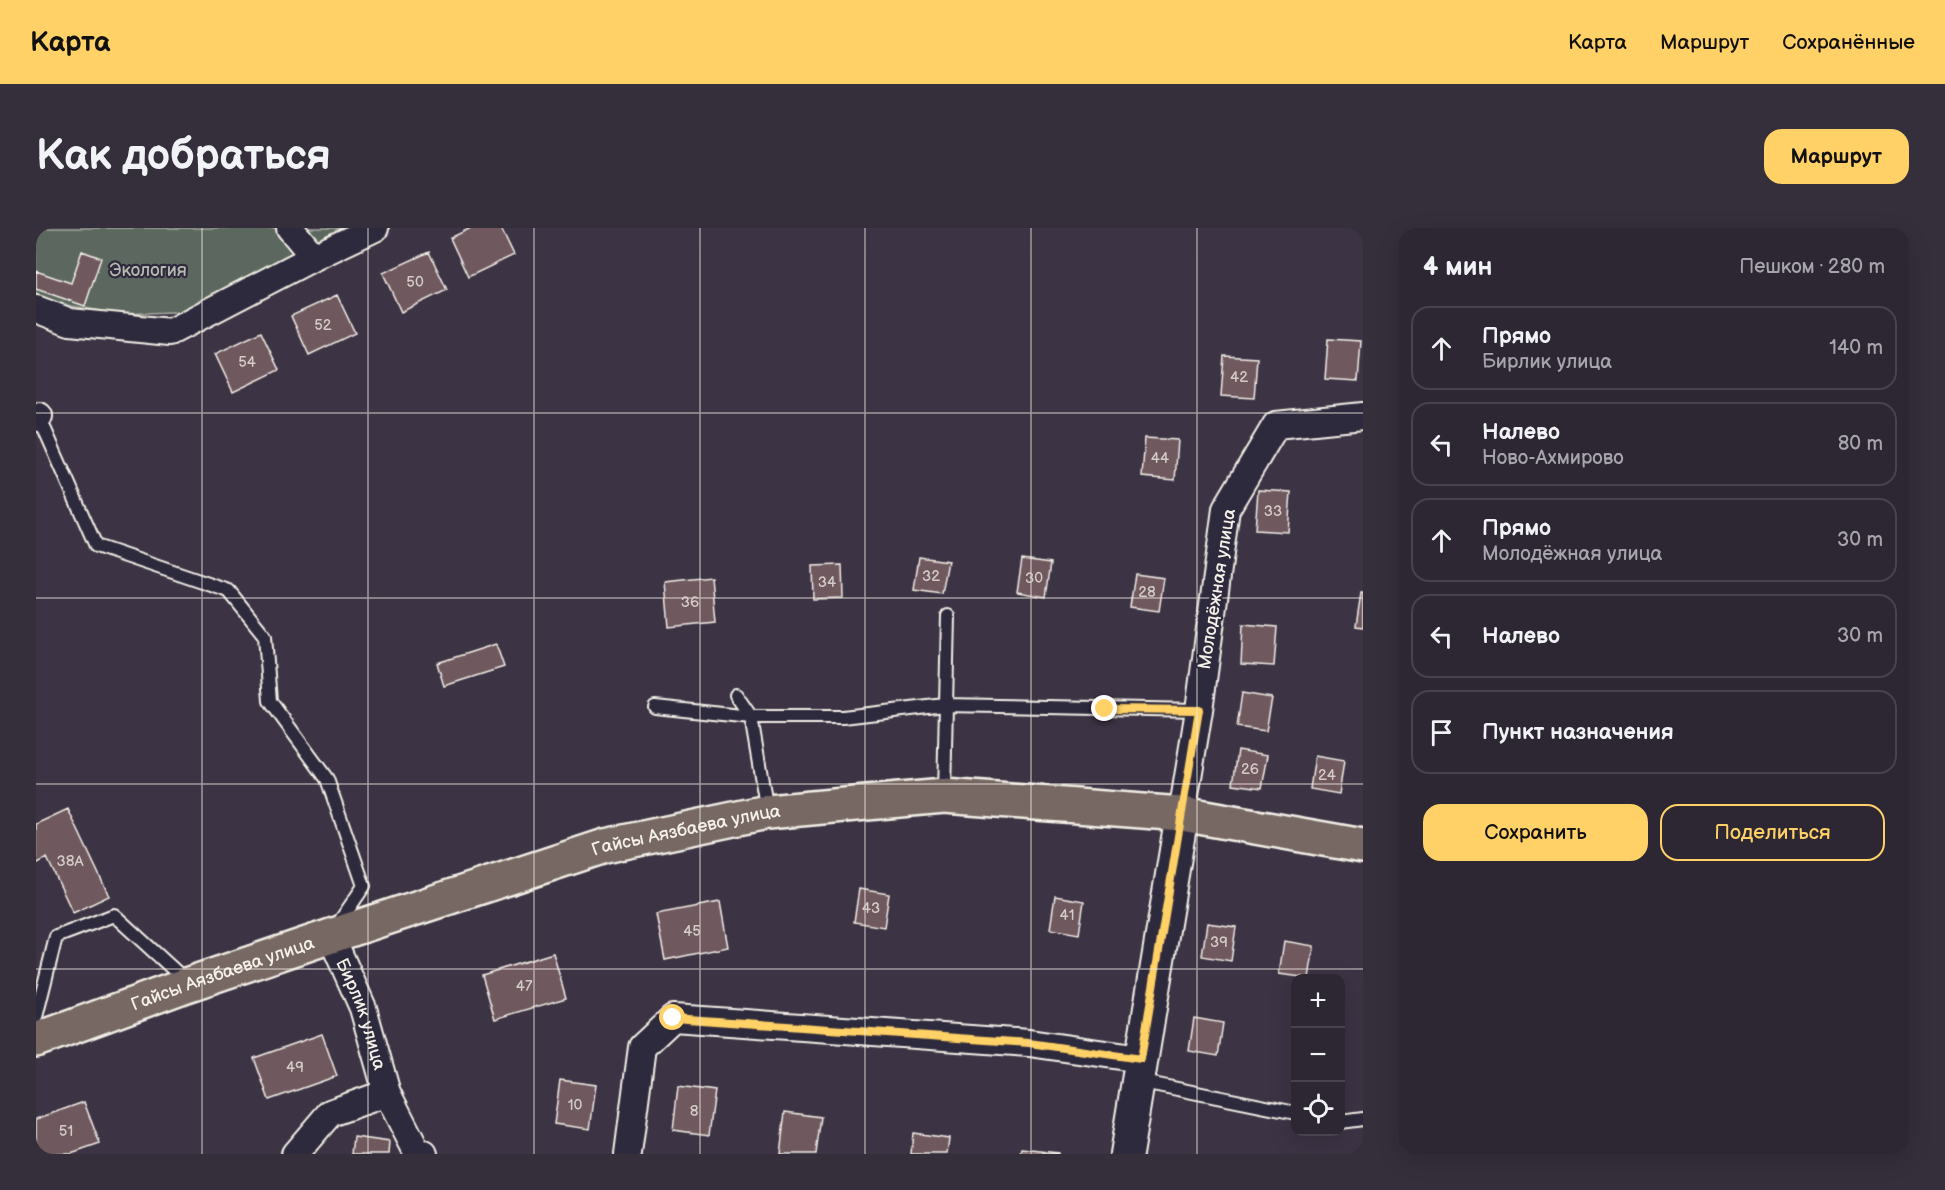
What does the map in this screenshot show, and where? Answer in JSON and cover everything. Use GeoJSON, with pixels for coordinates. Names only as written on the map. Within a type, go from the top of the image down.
{"type":"FeatureCollection","features":[{"type":"Feature","properties":{"kind":"highway","name":"Гайсы Аязбаева улица"},"geometry":{"type":"LineString","coordinates":[[36,1040],[189,984],[605,846],[767,812],[944,796],[1182,814],[1363,846]]}},
{"type":"Feature","properties":{"kind":"street"},"geometry":{"type":"LineString","coordinates":[[290,228],[314,257]]}},
{"type":"Feature","properties":{"kind":"street"},"geometry":{"type":"LineString","coordinates":[[36,309],[70,321],[170,332],[375,228]]}},
{"type":"Feature","properties":{"kind":"street","name":"Молодёжная улица"},"geometry":{"type":"LineString","coordinates":[[1182,814],[1199,710],[1226,509],[1276,425],[1363,416]]}},
{"type":"Feature","properties":{"kind":"street"},"geometry":{"type":"LineString","coordinates":[[1126,1154],[1182,814]]}},
{"type":"Feature","properties":{"kind":"street","name":"Бирлик улица"},"geometry":{"type":"LineString","coordinates":[[331,936],[363,1008],[387,1093],[416,1150],[424,1154]]}},
{"type":"Feature","properties":{"kind":"street"},"geometry":{"type":"LineString","coordinates":[[628,1154],[642,1047],[673,1018],[1029,1043],[1139,1070]]}},
{"type":"Feature","properties":{"kind":"street","name":"Бирлик улица"},"geometry":{"type":"LineString","coordinates":[[295,1154],[330,1113],[387,1093]]}},
{"type":"Feature","properties":{"kind":"lane"},"geometry":{"type":"LineString","coordinates":[[37,414],[96,546],[229,591],[264,636],[270,700],[327,779],[364,886],[331,936]]}},
{"type":"Feature","properties":{"kind":"lane"},"geometry":{"type":"LineString","coordinates":[[944,796],[948,616]]}},
{"type":"Feature","properties":{"kind":"lane"},"geometry":{"type":"LineString","coordinates":[[736,695],[751,717],[767,812]]}},
{"type":"Feature","properties":{"kind":"lane"},"geometry":{"type":"LineString","coordinates":[[655,707],[751,717],[843,717],[945,705],[1199,710]]}},
{"type":"Feature","properties":{"kind":"lane"},"geometry":{"type":"LineString","coordinates":[[36,1017],[56,937],[114,915],[189,984]]}},
{"type":"Feature","properties":{"kind":"lane"},"geometry":{"type":"LineString","coordinates":[[1139,1070],[1291,1112]]}},
{"type":"Feature","properties":{"kind":"lane"},"geometry":{"type":"LineString","coordinates":[[1345,1121],[1363,1119]]}},
{"type":"Feature","properties":{"kind":"green space","name":"Экология"},"geometry":{"type":"Polygon","coordinates":[[[36,228],[382,228],[200,311],[120,314],[41,301],[36,298],[36,228]]]}},
{"type":"Feature","properties":{"kind":"building"},"geometry":{"type":"Polygon","coordinates":[[[471,228],[501,228],[514,255],[468,277],[450,238],[471,228]]]}},
{"type":"Feature","properties":{"kind":"building"},"geometry":{"type":"Polygon","coordinates":[[[82,251],[101,258],[85,306],[36,289],[36,271],[71,283],[82,251]]]}},
{"type":"Feature","properties":{"kind":"building"},"geometry":{"type":"Polygon","coordinates":[[[429,252],[447,290],[401,312],[383,273],[429,252]]]}},
{"type":"Feature","properties":{"kind":"building"},"geometry":{"type":"Polygon","coordinates":[[[337,295],[355,333],[309,355],[291,316],[337,295]]]}},
{"type":"Feature","properties":{"kind":"building"},"geometry":{"type":"Polygon","coordinates":[[[261,332],[279,370],[233,392],[215,354],[261,332]]]}},
{"type":"Feature","properties":{"kind":"building"},"geometry":{"type":"Polygon","coordinates":[[[1328,339],[1361,341],[1358,381],[1325,379],[1328,339]]]}},
{"type":"Feature","properties":{"kind":"building"},"geometry":{"type":"Polygon","coordinates":[[[1224,356],[1257,358],[1254,398],[1221,396],[1224,356]]]}},
{"type":"Feature","properties":{"kind":"building"},"geometry":{"type":"Polygon","coordinates":[[[1145,438],[1178,440],[1175,480],[1142,477],[1145,438]]]}},
{"type":"Feature","properties":{"kind":"building"},"geometry":{"type":"Polygon","coordinates":[[[1258,490],[1291,492],[1288,532],[1255,530],[1258,490]]]}},
{"type":"Feature","properties":{"kind":"building"},"geometry":{"type":"Polygon","coordinates":[[[919,557],[948,561],[942,594],[914,590],[919,557]]]}},
{"type":"Feature","properties":{"kind":"building"},"geometry":{"type":"Polygon","coordinates":[[[1022,559],[1051,563],[1046,597],[1017,592],[1022,559]]]}},
{"type":"Feature","properties":{"kind":"building"},"geometry":{"type":"Polygon","coordinates":[[[842,565],[843,598],[813,599],[812,566],[842,565]]]}},
{"type":"Feature","properties":{"kind":"building"},"geometry":{"type":"Polygon","coordinates":[[[1135,574],[1164,578],[1159,611],[1130,607],[1135,574]]]}},
{"type":"Feature","properties":{"kind":"building"},"geometry":{"type":"Polygon","coordinates":[[[711,577],[715,622],[669,627],[665,582],[711,577]]]}},
{"type":"Feature","properties":{"kind":"building"},"geometry":{"type":"Polygon","coordinates":[[[1361,593],[1363,593],[1363,627],[1356,626],[1361,593]]]}},
{"type":"Feature","properties":{"kind":"building"},"geometry":{"type":"Polygon","coordinates":[[[1243,624],[1277,627],[1274,666],[1241,664],[1243,624]]]}},
{"type":"Feature","properties":{"kind":"building"},"geometry":{"type":"Polygon","coordinates":[[[496,644],[504,667],[444,686],[437,663],[496,644]]]}},
{"type":"Feature","properties":{"kind":"building"},"geometry":{"type":"Polygon","coordinates":[[[1242,693],[1272,698],[1266,731],[1237,727],[1242,693]]]}},
{"type":"Feature","properties":{"kind":"building"},"geometry":{"type":"Polygon","coordinates":[[[1238,750],[1268,755],[1262,788],[1233,784],[1238,750]]]}},
{"type":"Feature","properties":{"kind":"building"},"geometry":{"type":"Polygon","coordinates":[[[1315,756],[1344,761],[1339,794],[1310,789],[1315,756]]]}},
{"type":"Feature","properties":{"kind":"building"},"geometry":{"type":"Polygon","coordinates":[[[68,809],[109,896],[73,913],[47,858],[36,864],[36,824],[68,809]]]}},
{"type":"Feature","properties":{"kind":"building"},"geometry":{"type":"Polygon","coordinates":[[[859,889],[889,894],[884,927],[854,922],[859,889]]]}},
{"type":"Feature","properties":{"kind":"building"},"geometry":{"type":"Polygon","coordinates":[[[1055,896],[1084,901],[1079,934],[1050,929],[1055,896]]]}},
{"type":"Feature","properties":{"kind":"building"},"geometry":{"type":"Polygon","coordinates":[[[720,902],[728,947],[665,960],[656,914],[720,902]]]}},
{"type":"Feature","properties":{"kind":"building"},"geometry":{"type":"Polygon","coordinates":[[[1207,923],[1236,927],[1231,961],[1202,956],[1207,923]]]}},
{"type":"Feature","properties":{"kind":"building"},"geometry":{"type":"Polygon","coordinates":[[[1284,941],[1314,946],[1310,974],[1279,974],[1284,941]]]}},
{"type":"Feature","properties":{"kind":"building"},"geometry":{"type":"Polygon","coordinates":[[[553,953],[566,998],[495,1019],[482,975],[553,953]]]}},
{"type":"Feature","properties":{"kind":"building"},"geometry":{"type":"Polygon","coordinates":[[[1194,1018],[1223,1023],[1218,1056],[1189,1051],[1194,1018]]]}},
{"type":"Feature","properties":{"kind":"building"},"geometry":{"type":"Polygon","coordinates":[[[322,1034],[337,1076],[269,1100],[254,1058],[322,1034]]]}},
{"type":"Feature","properties":{"kind":"building"},"geometry":{"type":"Polygon","coordinates":[[[560,1080],[596,1085],[590,1129],[554,1124],[560,1080]]]}},
{"type":"Feature","properties":{"kind":"building"},"geometry":{"type":"Polygon","coordinates":[[[678,1086],[715,1091],[709,1135],[673,1130],[678,1086]]]}},
{"type":"Feature","properties":{"kind":"building"},"geometry":{"type":"Polygon","coordinates":[[[84,1102],[100,1144],[71,1154],[36,1154],[36,1119],[84,1102]]]}},
{"type":"Feature","properties":{"kind":"building"},"geometry":{"type":"Polygon","coordinates":[[[785,1112],[821,1117],[816,1154],[780,1154],[785,1112]]]}},
{"type":"Feature","properties":{"kind":"building"},"geometry":{"type":"Polygon","coordinates":[[[913,1133],[949,1138],[947,1154],[911,1154],[913,1133]]]}},
{"type":"Feature","properties":{"kind":"building"},"geometry":{"type":"Polygon","coordinates":[[[354,1137],[390,1142],[389,1154],[352,1154],[354,1137]]]}},
{"type":"Feature","properties":{"kind":"building"},"geometry":{"type":"Polygon","coordinates":[[[1022,1149],[1058,1153],[1058,1154],[1021,1154],[1022,1149]]]}},
{"type":"Feature","properties":{"kind":"route"},"geometry":{"type":"LineString","coordinates":[[673,1018],[1029,1043],[1141,1059],[1199,710],[1105,709]]}}]}
